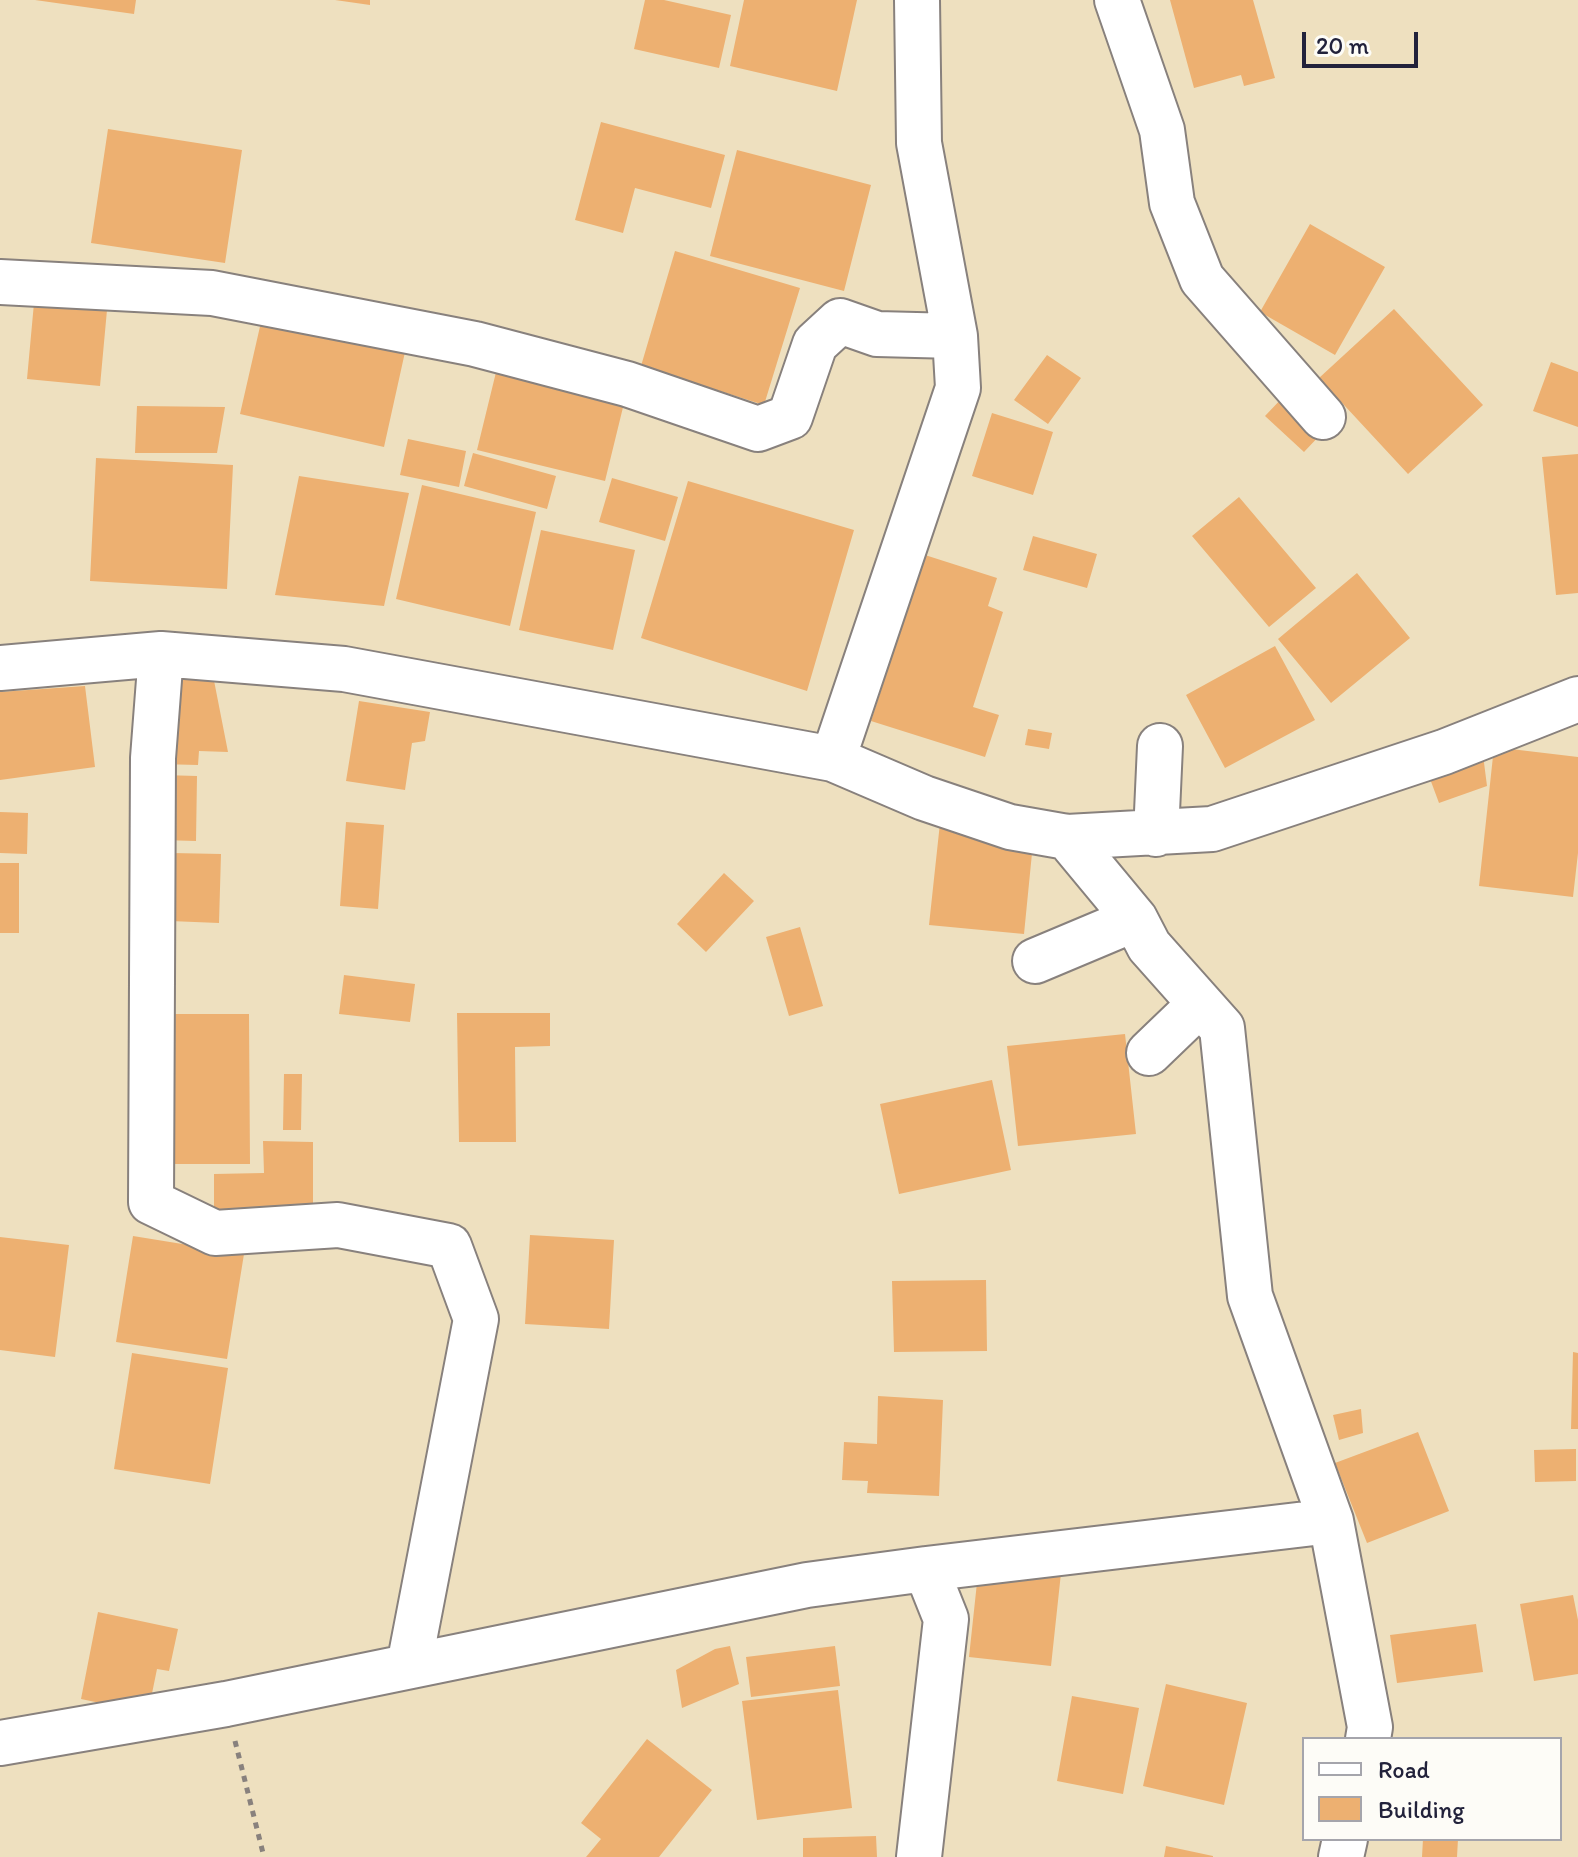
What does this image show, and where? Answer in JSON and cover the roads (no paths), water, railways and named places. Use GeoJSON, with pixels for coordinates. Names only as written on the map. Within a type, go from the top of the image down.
{"type":"FeatureCollection","features":[{"type":"Feature","properties":{"kind":"street"},"geometry":{"type":"LineString","coordinates":[[833,759],[958,388],[955,336],[919,143],[917,0]]}},
{"type":"Feature","properties":{"kind":"street"},"geometry":{"type":"LineString","coordinates":[[1117,0],[1162,130],[1172,203],[1202,279],[1323,417]]}},
{"type":"Feature","properties":{"kind":"street"},"geometry":{"type":"LineString","coordinates":[[0,282],[212,293],[475,344],[627,384],[758,429],[790,417],[815,344],[840,321],[877,334],[955,336]]}},
{"type":"Feature","properties":{"kind":"street"},"geometry":{"type":"LineString","coordinates":[[161,654],[153,758],[151,1202],[215,1233],[338,1225],[449,1246],[476,1319],[409,1666]]}},
{"type":"Feature","properties":{"kind":"street"},"geometry":{"type":"LineString","coordinates":[[0,668],[161,654],[344,669],[833,759],[924,798],[996,822],[1067,837],[1212,829],[1444,752],[1578,699]]}},
{"type":"Feature","properties":{"kind":"street"},"geometry":{"type":"LineString","coordinates":[[1156,834],[1160,746]]}},
{"type":"Feature","properties":{"kind":"street"},"geometry":{"type":"LineString","coordinates":[[1067,837],[1135,919],[1149,946],[1222,1028],[1250,1296],[1331,1521],[1370,1727],[1368,1737]]}},
{"type":"Feature","properties":{"kind":"street"},"geometry":{"type":"LineString","coordinates":[[1035,961],[1135,919]]}},
{"type":"Feature","properties":{"kind":"street"},"geometry":{"type":"LineString","coordinates":[[1149,1053],[1200,1004]]}},
{"type":"Feature","properties":{"kind":"street"},"geometry":{"type":"LineString","coordinates":[[0,1743],[226,1704],[807,1585],[1331,1521]]}},
{"type":"Feature","properties":{"kind":"street"},"geometry":{"type":"LineString","coordinates":[[919,1857],[946,1619],[926,1569]]}}]}
